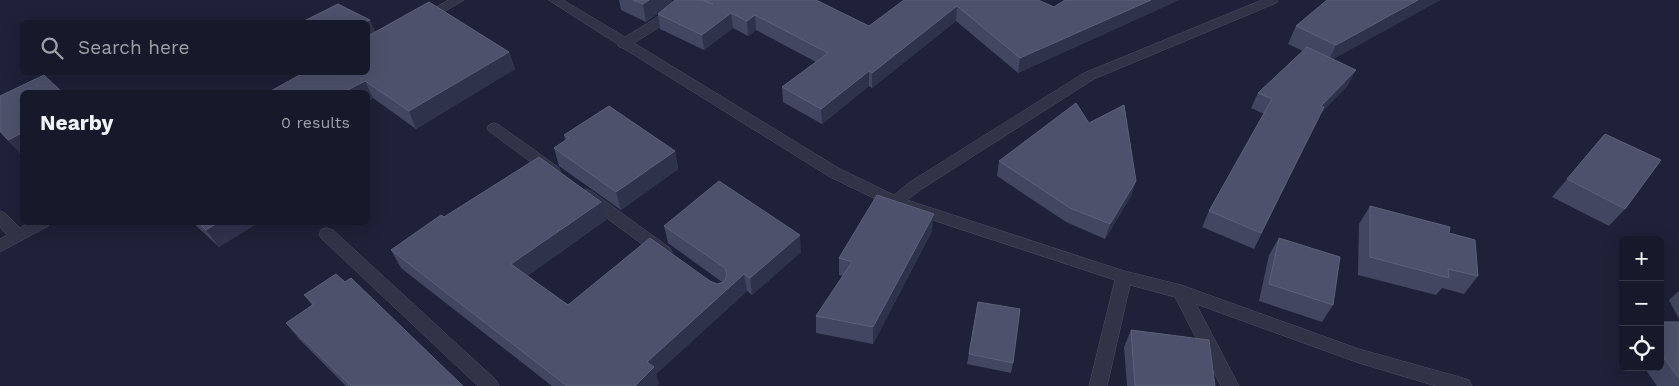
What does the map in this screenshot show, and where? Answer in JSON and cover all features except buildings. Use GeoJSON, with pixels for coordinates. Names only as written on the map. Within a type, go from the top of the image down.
{"type":"FeatureCollection","features":[{"type":"Feature","properties":{"kind":"street"},"geometry":{"type":"LineString","coordinates":[[417,22],[458,0]]}},
{"type":"Feature","properties":{"kind":"street"},"geometry":{"type":"LineString","coordinates":[[555,0],[623,44],[835,173],[895,202],[1124,277],[1181,292],[1359,356],[1463,386]]}},
{"type":"Feature","properties":{"kind":"street"},"geometry":{"type":"LineString","coordinates":[[623,44],[657,23],[686,0]]}},
{"type":"Feature","properties":{"kind":"street"},"geometry":{"type":"LineString","coordinates":[[895,202],[915,186],[1089,76],[1272,0]]}},
{"type":"Feature","properties":{"kind":"street"},"geometry":{"type":"LineString","coordinates":[[494,128],[680,263]]}},
{"type":"Feature","properties":{"kind":"street"},"geometry":{"type":"LineString","coordinates":[[0,217],[18,236]]}},
{"type":"Feature","properties":{"kind":"street"},"geometry":{"type":"LineString","coordinates":[[0,246],[38,225]]}},
{"type":"Feature","properties":{"kind":"street"},"geometry":{"type":"LineString","coordinates":[[326,234],[490,386]]}},
{"type":"Feature","properties":{"kind":"street"},"geometry":{"type":"LineString","coordinates":[[1098,386],[1124,277]]}},
{"type":"Feature","properties":{"kind":"street"},"geometry":{"type":"LineString","coordinates":[[1181,292],[1230,386]]}}]}
